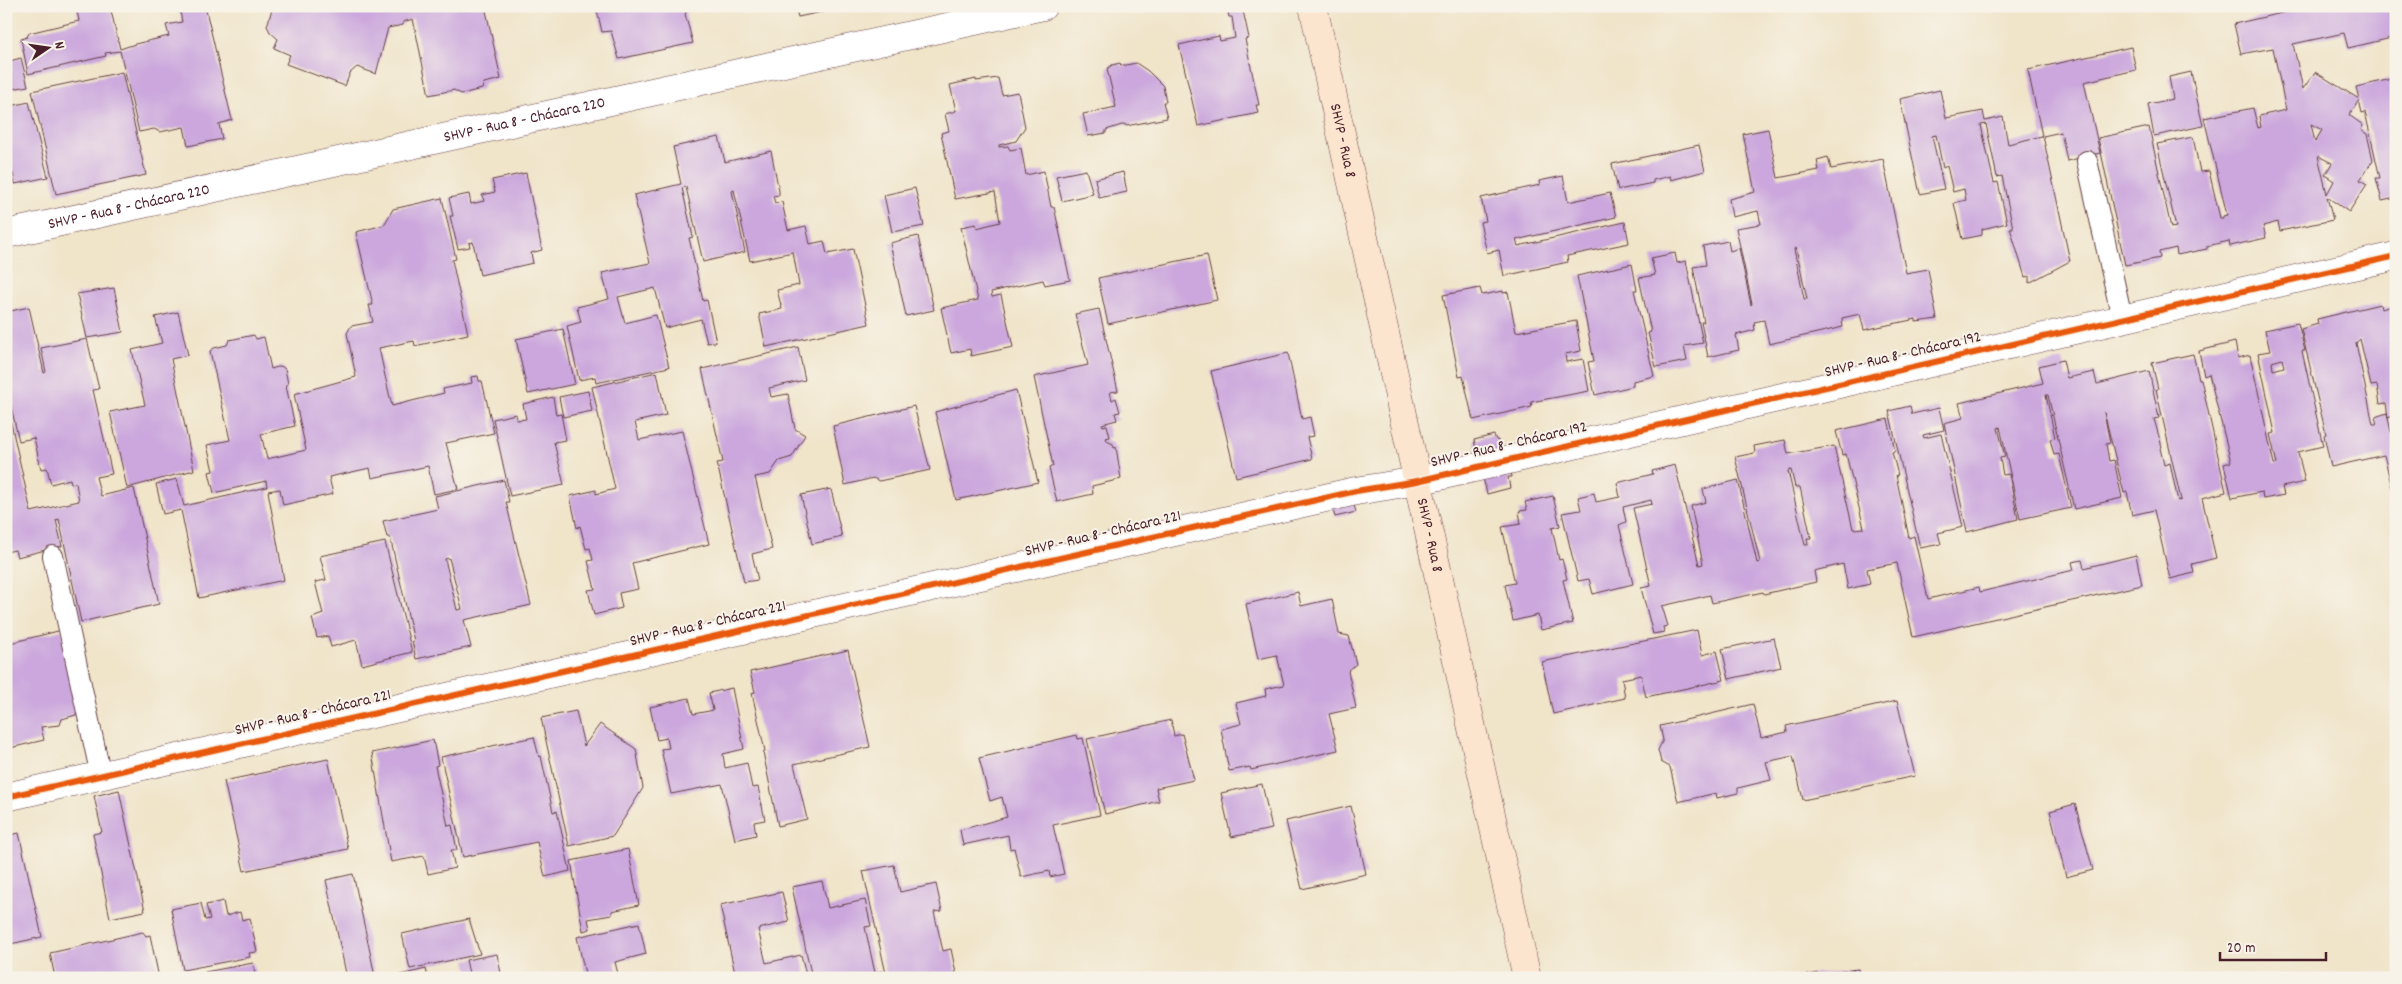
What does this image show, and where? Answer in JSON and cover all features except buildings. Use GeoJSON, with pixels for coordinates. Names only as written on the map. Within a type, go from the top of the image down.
{"type":"FeatureCollection","features":[{"type":"Feature","properties":{"kind":"street","name":"SHVP - Rua 8 - Chácara 220"},"geometry":{"type":"LineString","coordinates":[[6,234],[1043,6]]}},
{"type":"Feature","properties":{"kind":"street","name":"SHVP - Rua 8"},"geometry":{"type":"LineString","coordinates":[[1313,6],[1527,978]]}},
{"type":"Feature","properties":{"kind":"street","name":"SHVP - Rua 8 - Chácara 192"},"geometry":{"type":"LineString","coordinates":[[1417,480],[2396,256]]}},
{"type":"Feature","properties":{"kind":"street","name":"SHVP - Rua 8 - Chácara 221"},"geometry":{"type":"LineString","coordinates":[[6,797],[1356,490],[1417,480]]}},
{"type":"Feature","properties":{"kind":"lane"},"geometry":{"type":"LineString","coordinates":[[2087,161],[2122,318]]}},
{"type":"Feature","properties":{"kind":"lane"},"geometry":{"type":"LineString","coordinates":[[53,556],[101,776]]}},
{"type":"Feature","properties":{"kind":"cycle path"},"geometry":{"type":"LineString","coordinates":[[6,797],[1356,491],[1417,481],[2396,256]]}}]}
